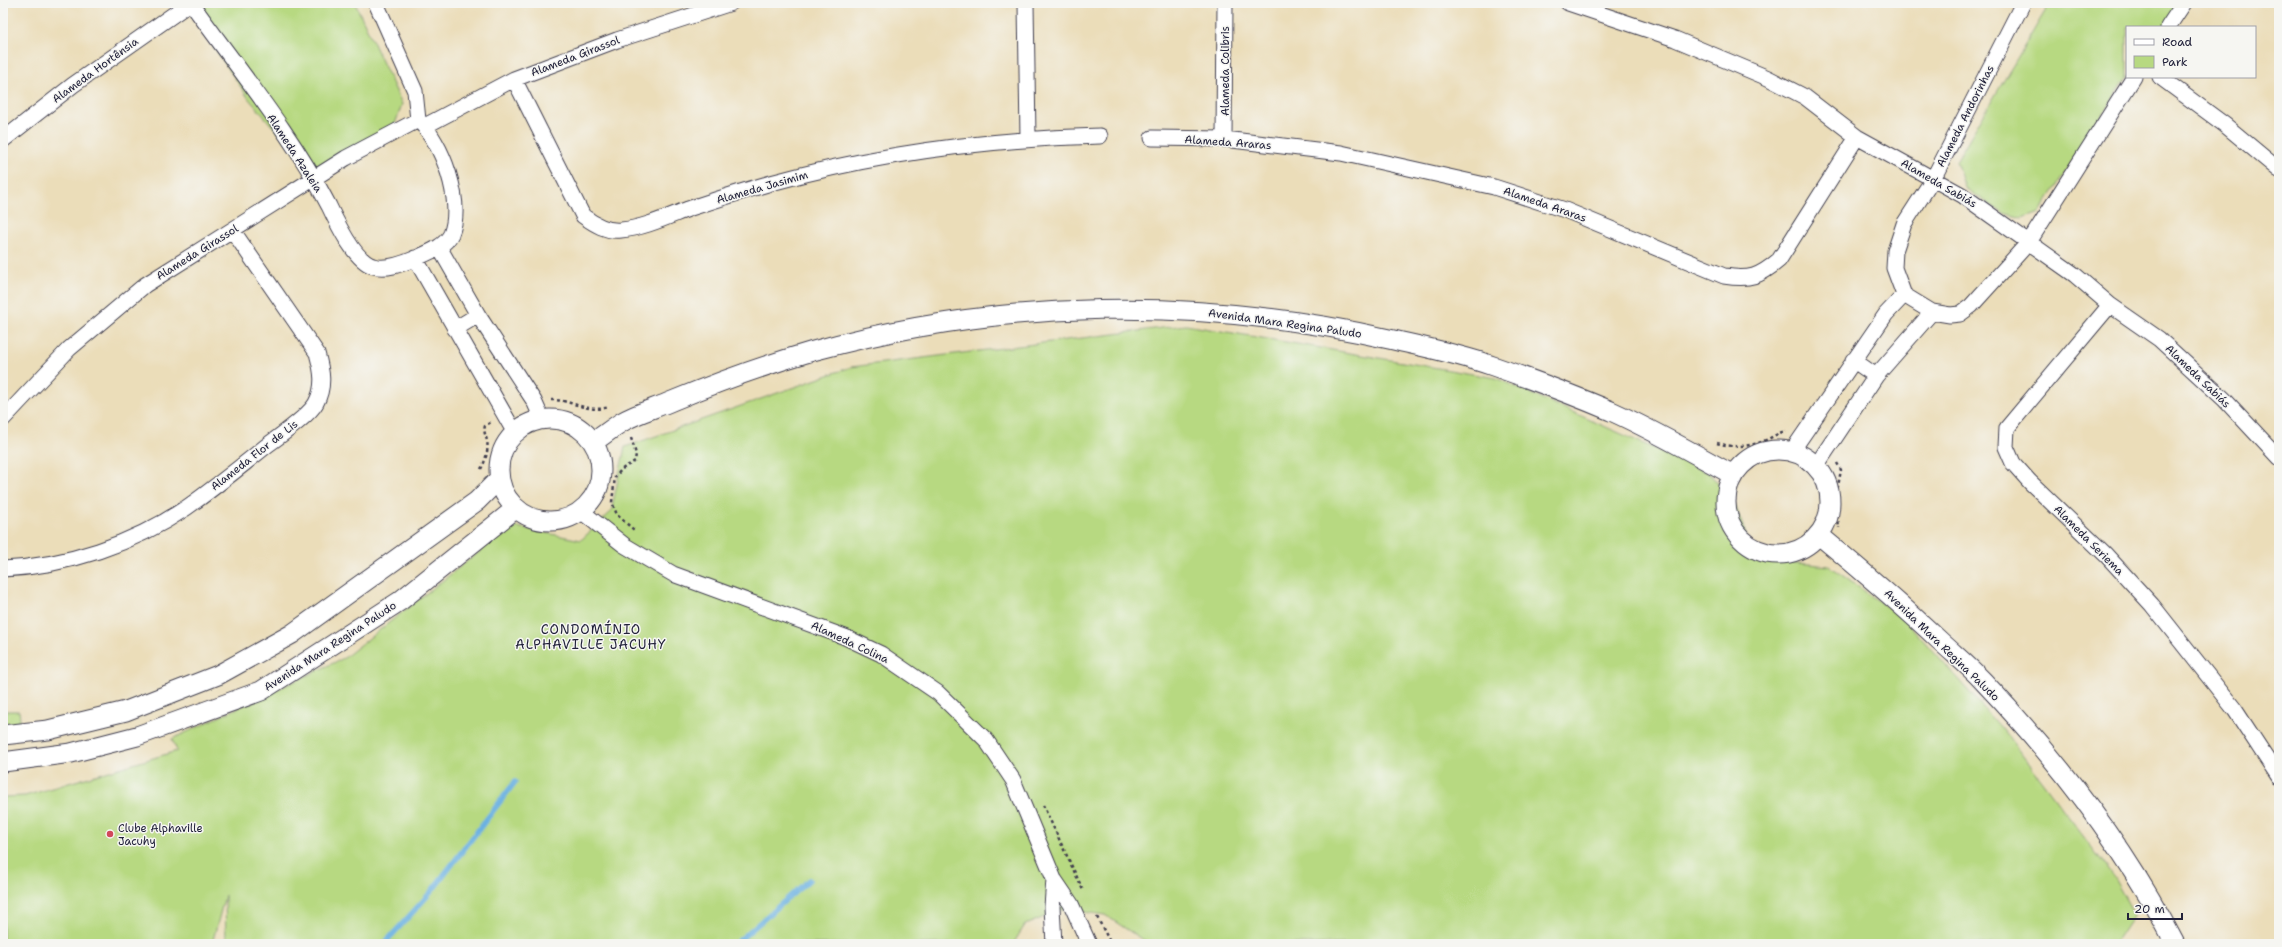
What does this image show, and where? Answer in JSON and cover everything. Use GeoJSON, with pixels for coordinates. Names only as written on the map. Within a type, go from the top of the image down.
{"type":"FeatureCollection","features":[{"type":"Feature","properties":{"kind":"street","name":"Alameda Hortênsia"},"geometry":{"type":"LineString","coordinates":[[3,140],[73,85],[191,3]]}},
{"type":"Feature","properties":{"kind":"street","name":"Alameda Azaleia"},"geometry":{"type":"LineString","coordinates":[[191,3],[314,178],[344,236],[362,258],[373,266],[396,266],[439,247],[450,235],[456,215],[454,190],[440,155],[421,123],[415,91],[376,3]]}},
{"type":"Feature","properties":{"kind":"street","name":"Alameda Girassol"},"geometry":{"type":"LineString","coordinates":[[3,419],[69,349],[145,285],[233,231],[346,158],[514,79],[617,40],[731,3]]}},
{"type":"Feature","properties":{"kind":"street"},"geometry":{"type":"LineString","coordinates":[[1026,3],[1028,138]]}},
{"type":"Feature","properties":{"kind":"street","name":"Alameda Colibris"},"geometry":{"type":"LineString","coordinates":[[1224,140],[1225,3]]}},
{"type":"Feature","properties":{"kind":"street","name":"Alameda Sabiás"},"geometry":{"type":"LineString","coordinates":[[1568,3],[1675,39],[1768,78],[1805,97],[1857,137],[1962,195],[2075,275],[2110,305],[2159,339],[2224,399],[2279,458]]}},
{"type":"Feature","properties":{"kind":"street","name":"Alameda Andorinhas"},"geometry":{"type":"LineString","coordinates":[[1904,294],[1894,268],[1895,251],[1904,224],[1932,179],[2023,3]]}},
{"type":"Feature","properties":{"kind":"street"},"geometry":{"type":"LineString","coordinates":[[2169,26],[2184,3]]}},
{"type":"Feature","properties":{"kind":"street"},"geometry":{"type":"LineString","coordinates":[[1792,452],[1853,360],[1886,314],[1904,294],[1932,312],[1950,315],[1960,314],[1971,306],[2029,242],[2133,78]]}},
{"type":"Feature","properties":{"kind":"street"},"geometry":{"type":"LineString","coordinates":[[2161,78],[2225,125],[2279,170]]}},
{"type":"Feature","properties":{"kind":"street","name":"Alameda Jasimim"},"geometry":{"type":"LineString","coordinates":[[514,79],[583,216],[593,224],[621,231],[646,225],[702,204],[772,183],[847,165],[945,148],[1028,138],[1100,136]]}},
{"type":"Feature","properties":{"kind":"street","name":"Alameda Araras"},"geometry":{"type":"LineString","coordinates":[[1152,138],[1224,140],[1341,153],[1494,187],[1565,210],[1724,276],[1745,280],[1764,273],[1779,260],[1857,137]]}},
{"type":"Feature","properties":{"kind":"street","name":"Alameda Flor de Lis"},"geometry":{"type":"LineString","coordinates":[[3,569],[24,568],[96,552],[142,533],[185,508],[284,432],[315,404],[322,387],[322,373],[317,353],[233,231]]}},
{"type":"Feature","properties":{"kind":"street"},"geometry":{"type":"LineString","coordinates":[[439,247],[478,315],[534,401],[542,419]]}},
{"type":"Feature","properties":{"kind":"street"},"geometry":{"type":"LineString","coordinates":[[415,258],[515,433]]}},
{"type":"Feature","properties":{"kind":"street","name":"Alameda Seriema"},"geometry":{"type":"LineString","coordinates":[[2110,305],[2007,428],[2006,447],[2013,463],[2030,482],[2106,556],[2152,605],[2235,710],[2279,777]]}},
{"type":"Feature","properties":{"kind":"street","name":"Avenida Mara Regina Paludo"},"geometry":{"type":"LineString","coordinates":[[593,442],[624,420],[717,383],[784,360],[878,335],[947,322],[1016,313],[1082,309],[1159,309],[1236,314],[1344,329],[1491,365],[1611,411],[1671,440],[1733,475]]}},
{"type":"Feature","properties":{"kind":"street"},"geometry":{"type":"LineString","coordinates":[[1816,466],[1876,376],[1932,312]]}},
{"type":"Feature","properties":{"kind":"street"},"geometry":{"type":"LineString","coordinates":[[456,329],[478,315]]}},
{"type":"Feature","properties":{"kind":"street"},"geometry":{"type":"LineString","coordinates":[[1853,360],[1876,376]]}},
{"type":"Feature","properties":{"kind":"street"},"geometry":{"type":"LineString","coordinates":[[542,419],[557,419],[571,423],[583,431],[593,442],[599,456],[600,479],[592,500],[581,511],[569,518],[555,522],[540,521],[527,517],[515,509],[505,495],[499,479],[499,462],[504,446],[515,433],[527,424],[542,419]]}},
{"type":"Feature","properties":{"kind":"street"},"geometry":{"type":"LineString","coordinates":[[1776,450],[1792,452],[1805,457],[1816,466],[1828,487],[1830,500],[1826,524],[1819,535],[1810,544],[1786,554],[1773,554],[1760,551],[1748,545],[1738,536],[1731,526],[1727,513],[1726,500],[1733,475],[1744,462],[1759,453],[1776,450]]}},
{"type":"Feature","properties":{"kind":"street"},"geometry":{"type":"LineString","coordinates":[[3,735],[48,730],[126,711],[224,672],[292,634],[477,501],[499,479]]}},
{"type":"Feature","properties":{"kind":"street","name":"Avenida Mara Regina Paludo"},"geometry":{"type":"LineString","coordinates":[[3,762],[71,753],[137,736],[261,691],[400,601],[515,509]]}},
{"type":"Feature","properties":{"kind":"street","name":"Alameda Colina"},"geometry":{"type":"LineString","coordinates":[[581,511],[624,545],[673,574],[845,637],[881,654],[938,693],[986,740],[1013,780],[1054,879]]}},
{"type":"Feature","properties":{"kind":"street","name":"Avenida Mara Regina Paludo"},"geometry":{"type":"LineString","coordinates":[[1819,535],[1866,573],[1982,680],[2045,749],[2107,832],[2164,921],[2175,944]]}},
{"type":"Feature","properties":{"kind":"street"},"geometry":{"type":"LineString","coordinates":[[1054,879],[1052,907],[1054,944]]}},
{"type":"Feature","properties":{"kind":"street"},"geometry":{"type":"LineString","coordinates":[[1054,879],[1071,904],[1089,944]]}},
{"type":"Feature","properties":{"kind":"path"},"geometry":{"type":"LineString","coordinates":[[534,401],[554,400],[585,408],[604,409],[617,404],[636,454],[635,461],[622,469],[615,477],[612,502],[617,515],[639,533]]}},
{"type":"Feature","properties":{"kind":"path"},"geometry":{"type":"LineString","coordinates":[[478,473],[485,462],[488,443],[484,431],[485,426],[505,415]]}},
{"type":"Feature","properties":{"kind":"path"},"geometry":{"type":"LineString","coordinates":[[1713,442],[1733,447],[1761,443],[1784,431],[1804,434]]}},
{"type":"Feature","properties":{"kind":"path"},"geometry":{"type":"LineString","coordinates":[[1828,446],[1841,470],[1836,497],[1840,532]]}},
{"type":"Feature","properties":{"kind":"path"},"geometry":{"type":"LineString","coordinates":[[1041,800],[1084,891]]}},
{"type":"Feature","properties":{"kind":"path"},"geometry":{"type":"LineString","coordinates":[[1094,912],[1111,944]]}},
{"type":"Feature","properties":{"kind":"green space"},"geometry":{"type":"Polygon","coordinates":[[[184,3],[355,3],[402,104],[394,127],[325,168],[305,164],[249,99],[184,3]]]}},
{"type":"Feature","properties":{"kind":"green space"},"geometry":{"type":"Polygon","coordinates":[[[2050,3],[2189,3],[2173,26],[2126,26],[2126,78],[2040,212],[2023,218],[2003,213],[1965,188],[1956,161],[2050,3]]]}},
{"type":"Feature","properties":{"kind":"green space"},"geometry":{"type":"Polygon","coordinates":[[[1186,325],[1496,378],[1709,473],[1734,502],[1755,559],[1829,566],[1905,620],[2004,731],[2111,873],[2134,914],[2114,944],[1149,944],[1105,915],[1064,909],[1025,925],[1013,944],[226,944],[225,895],[212,944],[3,944],[3,797],[25,796],[177,751],[172,739],[344,658],[512,526],[581,540],[611,512],[625,447],[851,367],[1186,325]]]}},
{"type":"Feature","properties":{"kind":"green space"},"geometry":{"type":"Polygon","coordinates":[[[3,711],[19,711],[21,726],[3,728],[3,711]]]}},
{"type":"Feature","properties":{"kind":"waterway"},"geometry":{"type":"LineString","coordinates":[[384,944],[431,892],[515,782]]}},
{"type":"Feature","properties":{"kind":"waterway"},"geometry":{"type":"LineString","coordinates":[[735,944],[809,880]]}},
{"type":"Feature","properties":{"kind":"place","name":"Clube Alphaville Jacuhy"},"geometry":{"type":"Point","coordinates":[110,834]}},
{"type":"Feature","properties":{"kind":"district","name":"CONDOMÍNIO ALPHAVILLE JACUHY"},"geometry":{"type":"Point","coordinates":[591,636]}}]}
